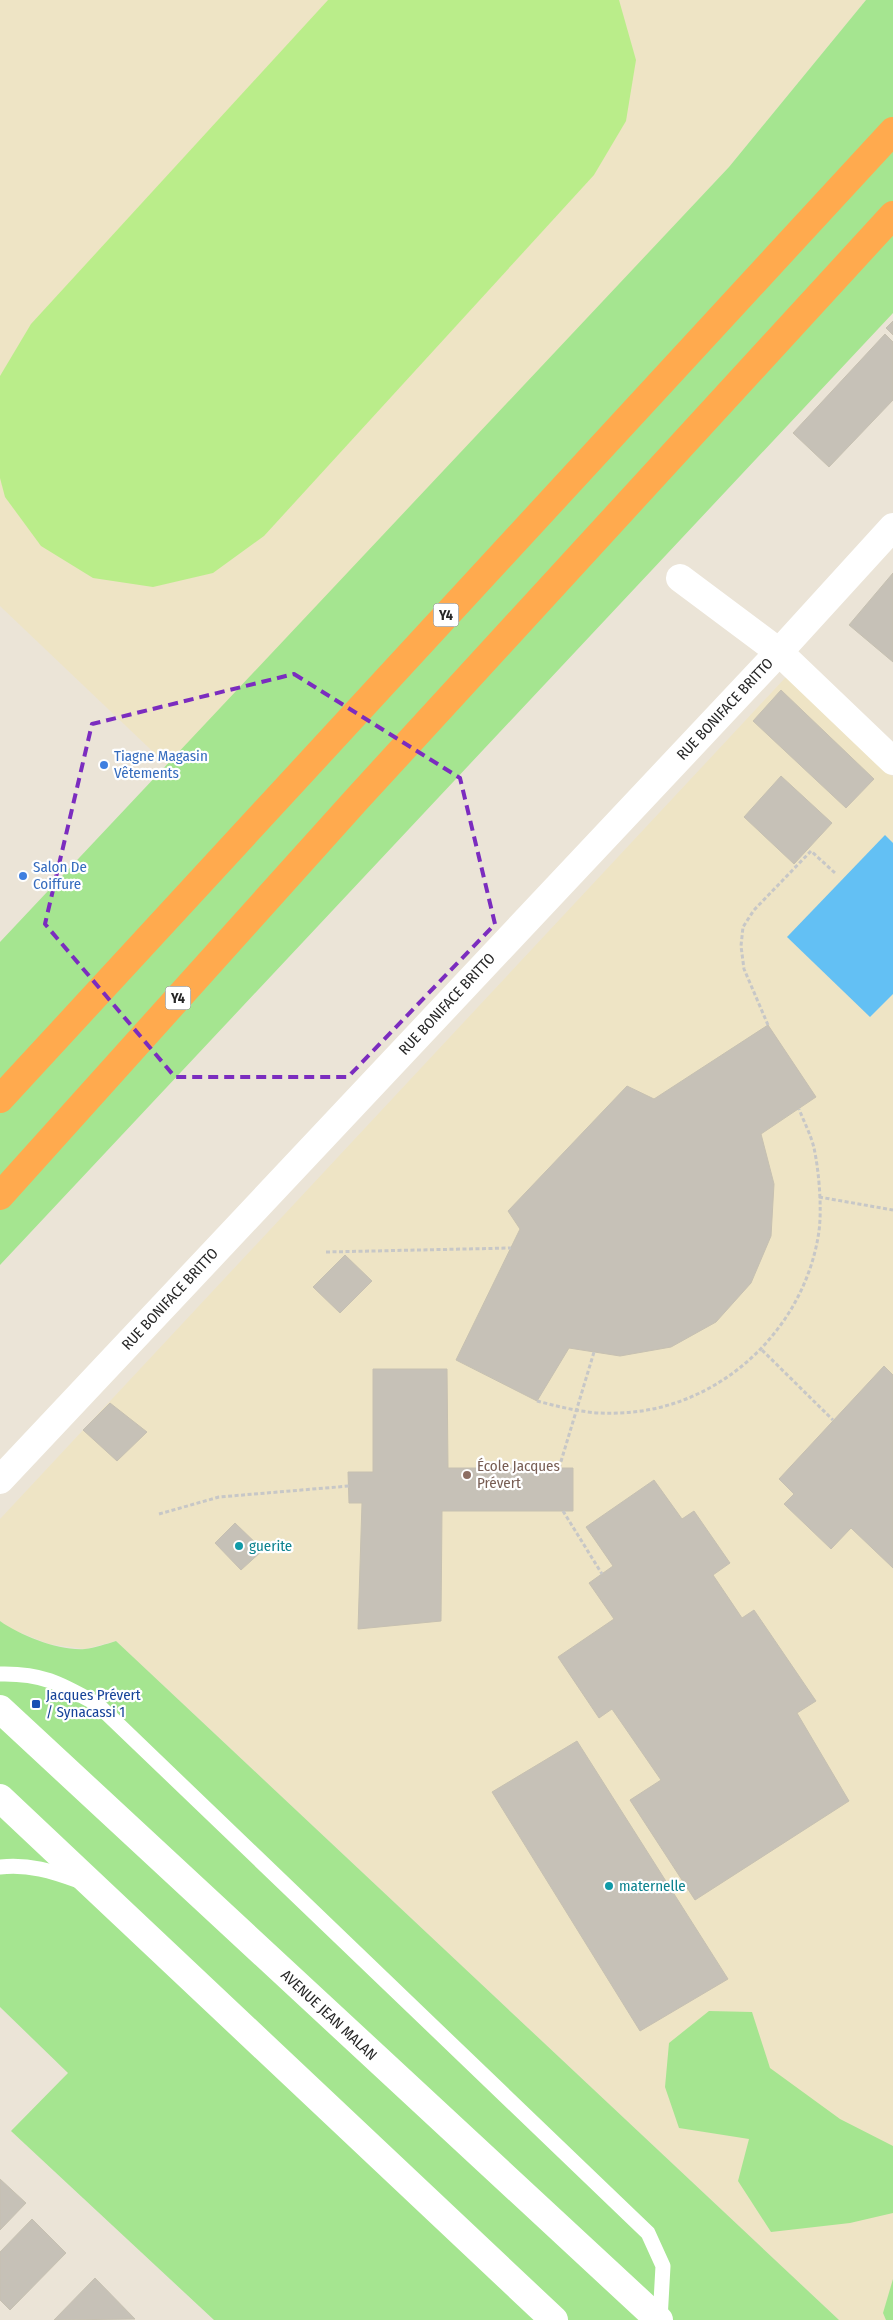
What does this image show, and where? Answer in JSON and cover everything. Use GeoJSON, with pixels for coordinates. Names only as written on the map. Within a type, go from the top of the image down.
{"type":"FeatureCollection","features":[{"type":"Feature","properties":{"kind":"highway","name":"Y4"},"geometry":{"type":"LineString","coordinates":[[0,1099],[893,131]]}},
{"type":"Feature","properties":{"kind":"highway","name":"Y4"},"geometry":{"type":"LineString","coordinates":[[0,1196],[357,799],[893,215]]}},
{"type":"Feature","properties":{"kind":"main road","name":"RUE BONIFACE BRITTO"},"geometry":{"type":"LineString","coordinates":[[0,1480],[779,652],[893,527]]}},
{"type":"Feature","properties":{"kind":"main road"},"geometry":{"type":"LineString","coordinates":[[680,578],[779,652],[893,761]]}},
{"type":"Feature","properties":{"kind":"main road","name":"AVENUE JEAN MALAN"},"geometry":{"type":"LineString","coordinates":[[0,1709],[659,2320]]}},
{"type":"Feature","properties":{"kind":"main road"},"geometry":{"type":"LineString","coordinates":[[0,1798],[554,2320]]}},
{"type":"Feature","properties":{"kind":"lane"},"geometry":{"type":"LineString","coordinates":[[0,1674],[22,1674],[58,1682],[97,1704],[648,2232],[663,2266],[659,2320]]}},
{"type":"Feature","properties":{"kind":"lane"},"geometry":{"type":"LineString","coordinates":[[0,1868],[14,1866],[42,1868],[93,1886]]}},
{"type":"Feature","properties":{"kind":"path"},"geometry":{"type":"LineString","coordinates":[[768,1025],[744,969],[740,946],[743,927],[754,910],[811,851],[835,873]]}},
{"type":"Feature","properties":{"kind":"path"},"geometry":{"type":"LineString","coordinates":[[537,1401],[576,1411],[619,1414],[660,1408],[700,1394],[736,1372],[762,1350],[792,1310],[809,1272],[819,1231],[819,1197],[814,1148],[799,1109]]}},
{"type":"Feature","properties":{"kind":"path"},"geometry":{"type":"LineString","coordinates":[[819,1197],[893,1210]]}},
{"type":"Feature","properties":{"kind":"path"},"geometry":{"type":"LineString","coordinates":[[326,1252],[511,1248]]}},
{"type":"Feature","properties":{"kind":"path"},"geometry":{"type":"LineString","coordinates":[[762,1350],[834,1420]]}},
{"type":"Feature","properties":{"kind":"path"},"geometry":{"type":"LineString","coordinates":[[559,1468],[594,1352]]}},
{"type":"Feature","properties":{"kind":"path"},"geometry":{"type":"LineString","coordinates":[[160,1514],[219,1497],[349,1486]]}},
{"type":"Feature","properties":{"kind":"path"},"geometry":{"type":"LineString","coordinates":[[563,1511],[602,1574]]}},
{"type":"Feature","properties":{"kind":"highlighted area"},"geometry":{"type":"Polygon","coordinates":[[[294,674],[460,778],[495,924],[348,1077],[175,1077],[45,924],[92,724],[294,674]]]}},
{"type":"Feature","properties":{"kind":"shaded area"},"geometry":{"type":"Polygon","coordinates":[[[0,0],[866,0],[729,167],[169,767],[0,606],[0,0]]]}},
{"type":"Feature","properties":{"kind":"shaded area","name":"École Jacques Prévert"},"geometry":{"type":"Polygon","coordinates":[[[786,677],[893,777],[893,2320],[839,2320],[116,1641],[85,1649],[49,1644],[11,1629],[0,1621],[0,1519],[786,677]]]}},
{"type":"Feature","properties":{"kind":"green space"},"geometry":{"type":"Polygon","coordinates":[[[328,0],[619,0],[636,60],[626,121],[594,175],[264,536],[213,573],[153,587],[93,578],[41,546],[5,497],[0,478],[0,376],[31,324],[328,0]]]}},
{"type":"Feature","properties":{"kind":"green space"},"geometry":{"type":"Polygon","coordinates":[[[866,0],[893,0],[893,313],[0,1265],[0,942],[729,167],[866,0]]]}},
{"type":"Feature","properties":{"kind":"green space"},"geometry":{"type":"Polygon","coordinates":[[[0,1621],[29,1637],[64,1648],[85,1649],[116,1641],[839,2320],[214,2320],[11,2131],[68,2073],[0,2007],[0,1621]]]}},
{"type":"Feature","properties":{"kind":"green space"},"geometry":{"type":"Polygon","coordinates":[[[709,2011],[752,2012],[770,2068],[840,2119],[893,2146],[893,2213],[850,2223],[771,2232],[738,2181],[749,2139],[679,2128],[665,2087],[669,2043],[709,2011]]]}},
{"type":"Feature","properties":{"kind":"green space"},"geometry":{"type":"Polygon","coordinates":[[[893,2279],[893,2320],[886,2320],[883,2313],[893,2279]]]}},
{"type":"Feature","properties":{"kind":"water"},"geometry":{"type":"Polygon","coordinates":[[[885,835],[893,843],[893,994],[870,1017],[787,937],[885,835]]]}},
{"type":"Feature","properties":{"kind":"building"},"geometry":{"type":"Polygon","coordinates":[[[893,321],[893,335],[886,328],[893,321]]]}},
{"type":"Feature","properties":{"kind":"building"},"geometry":{"type":"Polygon","coordinates":[[[885,334],[893,342],[893,400],[829,467],[793,433],[885,334]]]}},
{"type":"Feature","properties":{"kind":"building"},"geometry":{"type":"Polygon","coordinates":[[[893,573],[893,662],[849,625],[893,573]]]}},
{"type":"Feature","properties":{"kind":"building"},"geometry":{"type":"Polygon","coordinates":[[[781,690],[874,779],[846,808],[753,721],[781,690]]]}},
{"type":"Feature","properties":{"kind":"building"},"geometry":{"type":"Polygon","coordinates":[[[781,776],[832,823],[794,864],[744,817],[781,776]]]}},
{"type":"Feature","properties":{"kind":"building"},"geometry":{"type":"Polygon","coordinates":[[[768,1025],[816,1097],[761,1134],[774,1184],[771,1236],[751,1283],[716,1322],[671,1347],[620,1356],[569,1348],[537,1401],[456,1360],[520,1229],[508,1211],[627,1086],[654,1099],[768,1025]]]}},
{"type":"Feature","properties":{"kind":"building"},"geometry":{"type":"Polygon","coordinates":[[[345,1255],[372,1281],[340,1313],[313,1287],[345,1255]]]}},
{"type":"Feature","properties":{"kind":"building"},"geometry":{"type":"Polygon","coordinates":[[[884,1366],[893,1375],[893,1568],[851,1528],[831,1549],[784,1504],[794,1494],[779,1479],[884,1366]]]}},
{"type":"Feature","properties":{"kind":"building"},"geometry":{"type":"Polygon","coordinates":[[[373,1369],[447,1369],[448,1468],[573,1468],[573,1511],[442,1511],[441,1621],[358,1629],[362,1503],[349,1503],[348,1472],[373,1472],[373,1369]]]}},
{"type":"Feature","properties":{"kind":"building"},"geometry":{"type":"Polygon","coordinates":[[[110,1403],[147,1432],[117,1461],[83,1430],[110,1403]]]}},
{"type":"Feature","properties":{"kind":"building"},"geometry":{"type":"Polygon","coordinates":[[[654,1480],[682,1519],[694,1511],[730,1563],[713,1575],[742,1618],[754,1610],[816,1701],[797,1713],[849,1801],[695,1900],[630,1800],[661,1780],[612,1709],[599,1718],[558,1657],[614,1619],[589,1583],[613,1566],[586,1527],[654,1480]]]}},
{"type":"Feature","properties":{"kind":"building","name":"guerite"},"geometry":{"type":"Polygon","coordinates":[[[235,1523],[263,1550],[241,1570],[215,1543],[235,1523]]]}},
{"type":"Feature","properties":{"kind":"building","name":"maternelle"},"geometry":{"type":"Polygon","coordinates":[[[577,1741],[728,1979],[640,2031],[492,1792],[577,1741]]]}},
{"type":"Feature","properties":{"kind":"building"},"geometry":{"type":"Polygon","coordinates":[[[0,2179],[26,2203],[0,2230],[0,2179]]]}},
{"type":"Feature","properties":{"kind":"building"},"geometry":{"type":"Polygon","coordinates":[[[32,2219],[66,2253],[10,2310],[0,2300],[0,2252],[32,2219]]]}},
{"type":"Feature","properties":{"kind":"building"},"geometry":{"type":"Polygon","coordinates":[[[95,2278],[135,2319],[54,2320],[95,2278]]]}},
{"type":"Feature","properties":{"kind":"place","name":"Tiagne Magasin Vêtements"},"geometry":{"type":"Point","coordinates":[104,765]}},
{"type":"Feature","properties":{"kind":"place","name":"Salon De Coiffure"},"geometry":{"type":"Point","coordinates":[23,876]}},
{"type":"Feature","properties":{"kind":"place","name":"École Jacques Prévert"},"geometry":{"type":"Point","coordinates":[467,1475]}},
{"type":"Feature","properties":{"kind":"place","name":"guerite"},"geometry":{"type":"Point","coordinates":[239,1546]}},
{"type":"Feature","properties":{"kind":"place","name":"Jacques Prévert / Synacassi 1"},"geometry":{"type":"Point","coordinates":[36,1704]}},
{"type":"Feature","properties":{"kind":"place","name":"maternelle"},"geometry":{"type":"Point","coordinates":[609,1886]}}]}
